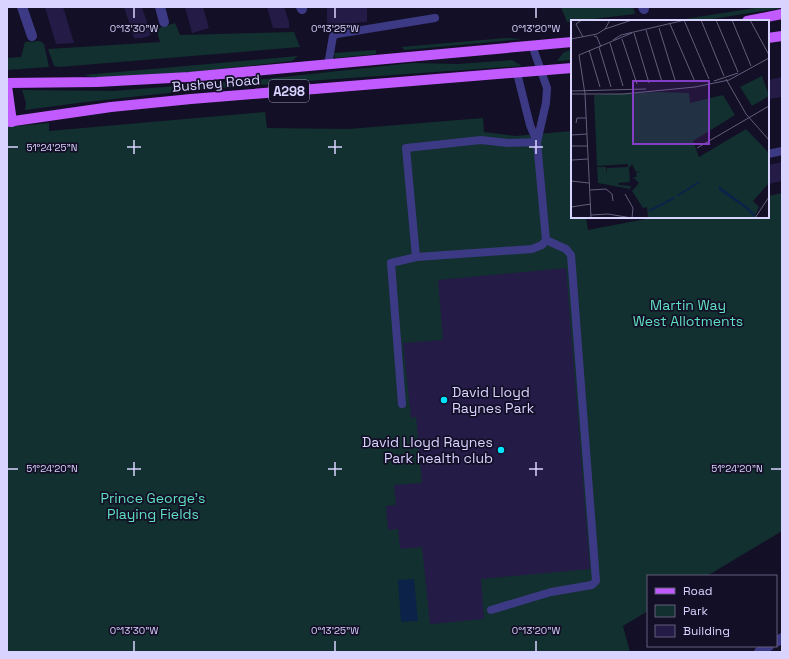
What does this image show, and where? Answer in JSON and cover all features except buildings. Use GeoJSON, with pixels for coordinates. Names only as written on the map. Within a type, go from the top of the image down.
{"type":"FeatureCollection","features":[{"type":"Feature","properties":{"kind":"main road"},"geometry":{"type":"LineString","coordinates":[[752,20],[782,14]]}},
{"type":"Feature","properties":{"kind":"main road"},"geometry":{"type":"LineString","coordinates":[[769,38],[782,36]]}},
{"type":"Feature","properties":{"kind":"main road","name":"Bushey Road"},"geometry":{"type":"LineString","coordinates":[[7,83],[97,82],[188,77],[571,42]]}},
{"type":"Feature","properties":{"kind":"main road","name":"Bushey Road"},"geometry":{"type":"LineString","coordinates":[[9,122],[111,107],[191,99],[571,68]]}},
{"type":"Feature","properties":{"kind":"main road"},"geometry":{"type":"LineString","coordinates":[[7,86],[9,122]]}},
{"type":"Feature","properties":{"kind":"street"},"geometry":{"type":"LineString","coordinates":[[22,7],[32,36]]}},
{"type":"Feature","properties":{"kind":"street"},"geometry":{"type":"LineString","coordinates":[[160,7],[164,22]]}},
{"type":"Feature","properties":{"kind":"lane"},"geometry":{"type":"LineString","coordinates":[[328,65],[333,36],[337,34],[435,18]]}},
{"type":"Feature","properties":{"kind":"lane"},"geometry":{"type":"LineString","coordinates":[[532,45],[547,88],[546,103],[537,142]]}},
{"type":"Feature","properties":{"kind":"lane"},"geometry":{"type":"LineString","coordinates":[[402,404],[391,263],[416,257],[520,251],[542,245],[546,240],[537,142],[530,125],[517,73]]}},
{"type":"Feature","properties":{"kind":"lane"},"geometry":{"type":"LineString","coordinates":[[416,257],[406,148],[481,140],[508,143],[537,142]]}},
{"type":"Feature","properties":{"kind":"lane"},"geometry":{"type":"LineString","coordinates":[[769,154],[782,151]]}},
{"type":"Feature","properties":{"kind":"lane"},"geometry":{"type":"LineString","coordinates":[[491,610],[551,592],[592,585],[596,581],[571,255],[566,249],[546,240]]}},
{"type":"Feature","properties":{"kind":"green space"},"geometry":{"type":"Polygon","coordinates":[[[561,7],[633,7],[635,14],[584,20],[571,20],[571,22],[567,22],[561,7]]]}},
{"type":"Feature","properties":{"kind":"green space"},"geometry":{"type":"Polygon","coordinates":[[[761,7],[782,8],[706,20],[678,20],[761,7]]]}},
{"type":"Feature","properties":{"kind":"green space"},"geometry":{"type":"Polygon","coordinates":[[[175,23],[180,35],[294,32],[300,47],[59,67],[54,66],[48,49],[160,42],[156,29],[175,23]]]}},
{"type":"Feature","properties":{"kind":"green space"},"geometry":{"type":"Polygon","coordinates":[[[506,38],[523,39],[405,50],[401,47],[506,38]]]}},
{"type":"Feature","properties":{"kind":"green space"},"geometry":{"type":"Polygon","coordinates":[[[40,41],[44,44],[49,67],[7,70],[7,58],[21,57],[25,42],[40,41]]]}},
{"type":"Feature","properties":{"kind":"green space"},"geometry":{"type":"Polygon","coordinates":[[[571,49],[571,60],[557,61],[563,53],[571,49]]]}},
{"type":"Feature","properties":{"kind":"green space"},"geometry":{"type":"Polygon","coordinates":[[[376,50],[376,54],[335,58],[334,53],[376,50]]]}},
{"type":"Feature","properties":{"kind":"green space"},"geometry":{"type":"Polygon","coordinates":[[[298,56],[292,61],[193,72],[95,78],[84,75],[298,56]]]}},
{"type":"Feature","properties":{"kind":"green space"},"geometry":{"type":"Polygon","coordinates":[[[512,60],[522,66],[211,89],[25,110],[26,103],[22,90],[113,91],[265,79],[412,63],[458,64],[512,60]]]}},
{"type":"Feature","properties":{"kind":"green space"},"geometry":{"type":"Polygon","coordinates":[[[265,112],[267,128],[348,129],[483,118],[484,132],[515,136],[571,131],[571,218],[586,218],[588,230],[651,218],[769,218],[769,196],[782,193],[782,531],[709,575],[647,575],[647,612],[623,626],[630,652],[7,652],[7,127],[49,123],[49,131],[265,112]]]}},
{"type":"Feature","properties":{"kind":"water"},"geometry":{"type":"Polygon","coordinates":[[[414,579],[418,621],[401,622],[398,580],[414,579]]]}},
{"type":"Feature","properties":{"kind":"place","name":"David Lloyd Raynes Park"},"geometry":{"type":"Point","coordinates":[444,400]}},
{"type":"Feature","properties":{"kind":"place","name":"David Lloyd Raynes Park health club"},"geometry":{"type":"Point","coordinates":[501,450]}},
{"type":"Feature","properties":{"kind":"park label","name":"Martin Way West Allotments"},"geometry":{"type":"Point","coordinates":[688,314]}},
{"type":"Feature","properties":{"kind":"park label","name":"Prince George's Playing Fields"},"geometry":{"type":"Point","coordinates":[153,506]}}]}
